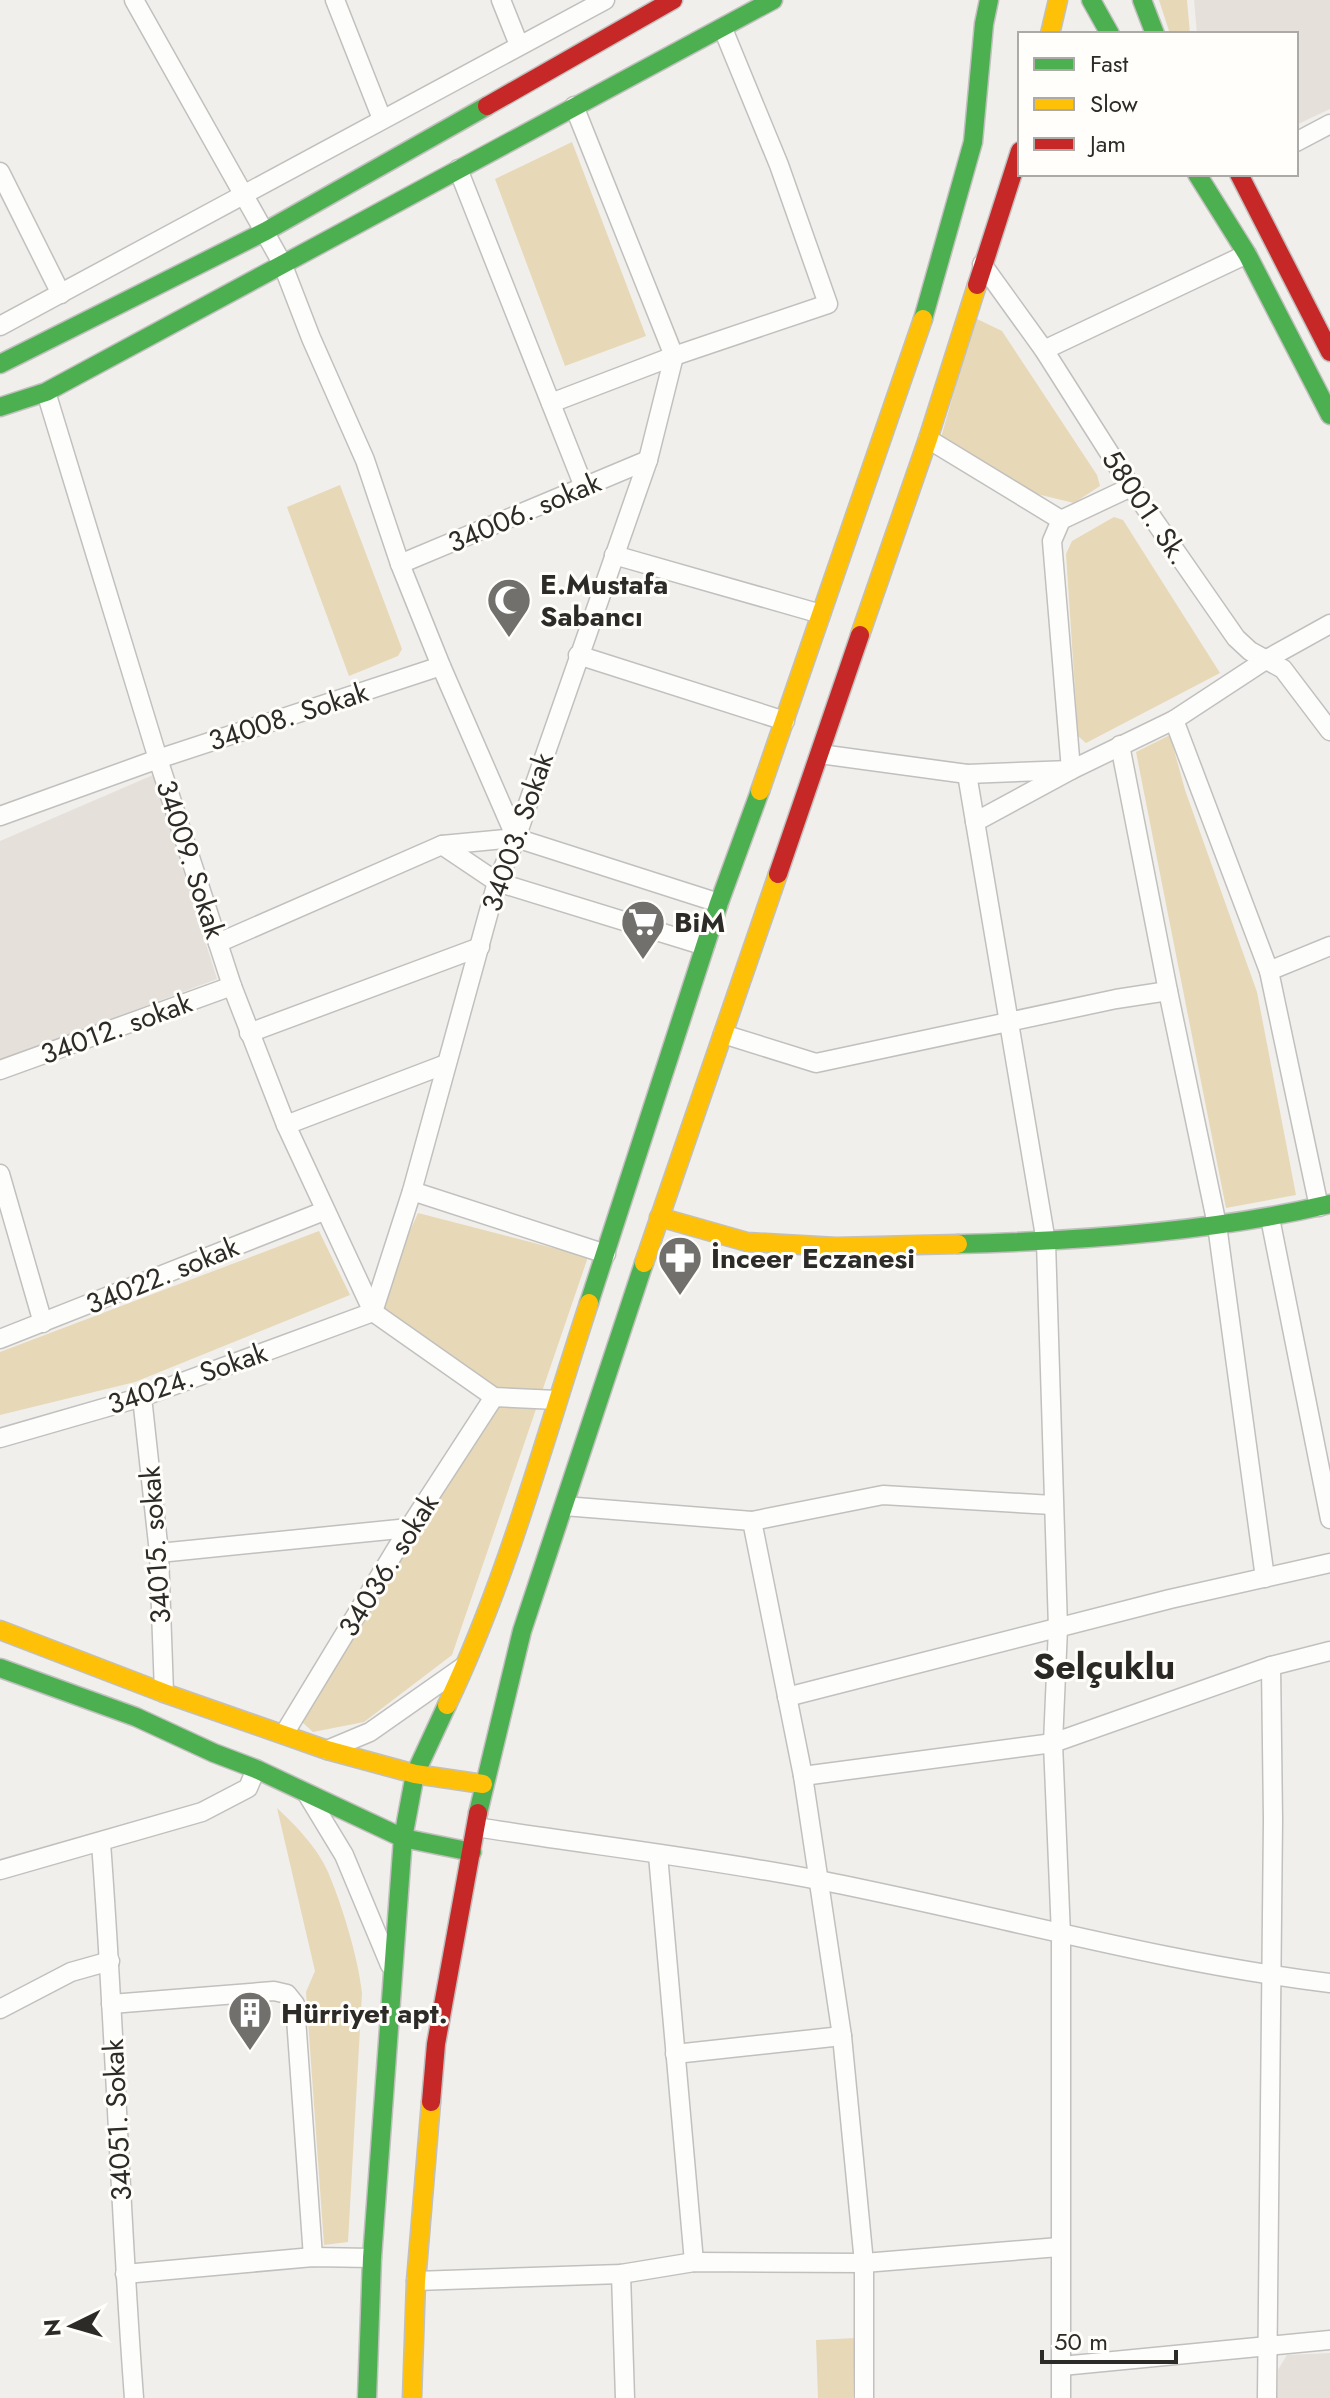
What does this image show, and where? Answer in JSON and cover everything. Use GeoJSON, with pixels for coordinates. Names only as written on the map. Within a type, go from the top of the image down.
{"type":"FeatureCollection","features":[{"type":"Feature","properties":{"kind":"main road"},"geometry":{"type":"LineString","coordinates":[[0,364],[266,231],[673,0]]}},
{"type":"Feature","properties":{"kind":"main road"},"geometry":{"type":"LineString","coordinates":[[0,407],[46,392],[773,0]]}},
{"type":"Feature","properties":{"kind":"main road"},"geometry":{"type":"LineString","coordinates":[[367,2398],[372,2258],[392,1971],[403,1838],[415,1774],[467,1664],[606,1254],[719,903],[924,316],[973,142],[989,0]]}},
{"type":"Feature","properties":{"kind":"main road"},"geometry":{"type":"LineString","coordinates":[[1050,32],[1058,0]]}},
{"type":"Feature","properties":{"kind":"main road"},"geometry":{"type":"LineString","coordinates":[[1091,0],[1109,32]]}},
{"type":"Feature","properties":{"kind":"main road"},"geometry":{"type":"LineString","coordinates":[[1142,0],[1154,32]]}},
{"type":"Feature","properties":{"kind":"main road"},"geometry":{"type":"LineString","coordinates":[[412,2398],[416,2281],[436,2044],[483,1784],[522,1631],[659,1217],[928,439],[1018,157]]}},
{"type":"Feature","properties":{"kind":"main road"},"geometry":{"type":"LineString","coordinates":[[1198,176],[1247,254],[1330,415]]}},
{"type":"Feature","properties":{"kind":"main road"},"geometry":{"type":"LineString","coordinates":[[1240,176],[1325,329],[1330,352]]}},
{"type":"Feature","properties":{"kind":"main road"},"geometry":{"type":"LineString","coordinates":[[659,1217],[747,1242],[836,1247],[1046,1242],[1217,1225],[1324,1206]]}},
{"type":"Feature","properties":{"kind":"main road"},"geometry":{"type":"LineString","coordinates":[[0,1630],[164,1693],[327,1750],[415,1774],[483,1784]]}},
{"type":"Feature","properties":{"kind":"main road"},"geometry":{"type":"LineString","coordinates":[[0,1668],[136,1717],[403,1838],[472,1852]]}},
{"type":"Feature","properties":{"kind":"street"},"geometry":{"type":"LineString","coordinates":[[134,0],[282,263],[365,460],[400,564],[441,666],[516,838]]}},
{"type":"Feature","properties":{"kind":"street"},"geometry":{"type":"LineString","coordinates":[[335,0],[382,119]]}},
{"type":"Feature","properties":{"kind":"street"},"geometry":{"type":"LineString","coordinates":[[501,0],[519,45]]}},
{"type":"Feature","properties":{"kind":"street"},"geometry":{"type":"LineString","coordinates":[[0,326],[605,0]]}},
{"type":"Feature","properties":{"kind":"street"},"geometry":{"type":"LineString","coordinates":[[551,403],[674,356],[828,304],[779,165],[723,29]]}},
{"type":"Feature","properties":{"kind":"street"},"geometry":{"type":"LineString","coordinates":[[574,106],[674,356]]}},
{"type":"Feature","properties":{"kind":"street"},"geometry":{"type":"LineString","coordinates":[[1298,141],[1330,124]]}},
{"type":"Feature","properties":{"kind":"street"},"geometry":{"type":"LineString","coordinates":[[458,169],[584,487]]}},
{"type":"Feature","properties":{"kind":"street"},"geometry":{"type":"LineString","coordinates":[[2,179],[61,294]]}},
{"type":"Feature","properties":{"kind":"street"},"geometry":{"type":"LineString","coordinates":[[1044,350],[1247,254]]}},
{"type":"Feature","properties":{"kind":"street","name":"58001. Sk."},"geometry":{"type":"LineString","coordinates":[[982,264],[1044,350],[1131,487],[1236,638],[1250,651],[1283,669],[1330,731]]}},
{"type":"Feature","properties":{"kind":"street","name":"34003. Sokak"},"geometry":{"type":"LineString","coordinates":[[373,1312],[412,1191],[497,882],[516,838],[648,460],[674,356]]}},
{"type":"Feature","properties":{"kind":"street","name":"34009. Sokak"},"geometry":{"type":"LineString","coordinates":[[46,392],[158,759],[232,986],[286,1125],[373,1312]]}},
{"type":"Feature","properties":{"kind":"street"},"geometry":{"type":"LineString","coordinates":[[928,439],[1061,520]]}},
{"type":"Feature","properties":{"kind":"street","name":"34006. sokak"},"geometry":{"type":"LineString","coordinates":[[400,564],[648,460]]}},
{"type":"Feature","properties":{"kind":"street"},"geometry":{"type":"LineString","coordinates":[[1071,770],[1052,541],[1061,520],[1131,487]]}},
{"type":"Feature","properties":{"kind":"street"},"geometry":{"type":"LineString","coordinates":[[614,555],[821,614]]}},
{"type":"Feature","properties":{"kind":"street"},"geometry":{"type":"LineString","coordinates":[[975,822],[1071,770],[1174,720],[1267,659],[1330,624]]}},
{"type":"Feature","properties":{"kind":"street"},"geometry":{"type":"LineString","coordinates":[[578,655],[785,721]]}},
{"type":"Feature","properties":{"kind":"street","name":"34008. Sokak"},"geometry":{"type":"LineString","coordinates":[[0,816],[158,759],[441,666]]}},
{"type":"Feature","properties":{"kind":"street"},"geometry":{"type":"LineString","coordinates":[[1174,720],[1269,971],[1324,1206]]}},
{"type":"Feature","properties":{"kind":"street"},"geometry":{"type":"LineString","coordinates":[[1120,745],[1217,1225],[1265,1578]]}},
{"type":"Feature","properties":{"kind":"street"},"geometry":{"type":"LineString","coordinates":[[820,754],[967,774],[1071,770]]}},
{"type":"Feature","properties":{"kind":"street"},"geometry":{"type":"LineString","coordinates":[[967,774],[1046,1242],[1058,1628],[1053,1743],[1061,1935],[1061,2398]]}},
{"type":"Feature","properties":{"kind":"street"},"geometry":{"type":"LineString","coordinates":[[218,943],[442,845],[516,838],[719,903]]}},
{"type":"Feature","properties":{"kind":"street"},"geometry":{"type":"LineString","coordinates":[[442,845],[497,882],[705,946]]}},
{"type":"Feature","properties":{"kind":"street"},"geometry":{"type":"LineString","coordinates":[[1269,971],[1330,946]]}},
{"type":"Feature","properties":{"kind":"street"},"geometry":{"type":"LineString","coordinates":[[249,1033],[480,947]]}},
{"type":"Feature","properties":{"kind":"street","name":"34012. sokak"},"geometry":{"type":"LineString","coordinates":[[0,1070],[232,986]]}},
{"type":"Feature","properties":{"kind":"street"},"geometry":{"type":"LineString","coordinates":[[723,1034],[816,1063],[1116,999],[1168,991]]}},
{"type":"Feature","properties":{"kind":"street"},"geometry":{"type":"LineString","coordinates":[[286,1125],[446,1064]]}},
{"type":"Feature","properties":{"kind":"street"},"geometry":{"type":"LineString","coordinates":[[0,1174],[43,1323]]}},
{"type":"Feature","properties":{"kind":"street"},"geometry":{"type":"LineString","coordinates":[[412,1191],[606,1254]]}},
{"type":"Feature","properties":{"kind":"street","name":"34022. sokak"},"geometry":{"type":"LineString","coordinates":[[0,1339],[324,1211]]}},
{"type":"Feature","properties":{"kind":"street"},"geometry":{"type":"LineString","coordinates":[[1270,1218],[1330,1519]]}},
{"type":"Feature","properties":{"kind":"street"},"geometry":{"type":"LineString","coordinates":[[373,1312],[494,1397],[557,1400]]}},
{"type":"Feature","properties":{"kind":"street","name":"34024. Sokak"},"geometry":{"type":"LineString","coordinates":[[0,1438],[142,1397],[373,1312]]}},
{"type":"Feature","properties":{"kind":"street","name":"34015. sokak"},"geometry":{"type":"LineString","coordinates":[[142,1397],[159,1553],[164,1693]]}},
{"type":"Feature","properties":{"kind":"street","name":"34036. sokak"},"geometry":{"type":"LineString","coordinates":[[284,1734],[409,1528],[494,1397]]}},
{"type":"Feature","properties":{"kind":"street"},"geometry":{"type":"LineString","coordinates":[[564,1506],[752,1521],[883,1495],[1052,1505]]}},
{"type":"Feature","properties":{"kind":"street"},"geometry":{"type":"LineString","coordinates":[[752,1521],[803,1776],[842,2036],[864,2263],[864,2398]]}},
{"type":"Feature","properties":{"kind":"street"},"geometry":{"type":"LineString","coordinates":[[159,1553],[409,1528]]}},
{"type":"Feature","properties":{"kind":"street"},"geometry":{"type":"LineString","coordinates":[[787,1697],[1330,1563]]}},
{"type":"Feature","properties":{"kind":"street"},"geometry":{"type":"LineString","coordinates":[[803,1776],[1053,1743],[1271,1666],[1330,1651]]}},
{"type":"Feature","properties":{"kind":"street"},"geometry":{"type":"LineString","coordinates":[[327,1750],[370,1732],[467,1664]]}},
{"type":"Feature","properties":{"kind":"street"},"geometry":{"type":"LineString","coordinates":[[1267,2398],[1273,1820],[1271,1666]]}},
{"type":"Feature","properties":{"kind":"street"},"geometry":{"type":"LineString","coordinates":[[0,1870],[202,1812],[248,1788],[256,1769]]}},
{"type":"Feature","properties":{"kind":"street"},"geometry":{"type":"LineString","coordinates":[[305,1792],[344,1855],[392,1971]]}},
{"type":"Feature","properties":{"kind":"street"},"geometry":{"type":"LineString","coordinates":[[476,1827],[818,1880],[1061,1935],[1270,1975],[1330,1983]]}},
{"type":"Feature","properties":{"kind":"street","name":"34051. Sokak"},"geometry":{"type":"LineString","coordinates":[[101,1843],[134,2398]]}},
{"type":"Feature","properties":{"kind":"street"},"geometry":{"type":"LineString","coordinates":[[658,1855],[694,2262]]}},
{"type":"Feature","properties":{"kind":"street"},"geometry":{"type":"LineString","coordinates":[[0,2009],[71,1972],[110,1961]]}},
{"type":"Feature","properties":{"kind":"street"},"geometry":{"type":"LineString","coordinates":[[111,2004],[274,1991],[287,1994],[295,2004],[313,2257]]}},
{"type":"Feature","properties":{"kind":"street"},"geometry":{"type":"LineString","coordinates":[[675,2054],[842,2036]]}},
{"type":"Feature","properties":{"kind":"street"},"geometry":{"type":"LineString","coordinates":[[416,2281],[621,2274],[694,2262],[864,2263],[1059,2247]]}},
{"type":"Feature","properties":{"kind":"street"},"geometry":{"type":"LineString","coordinates":[[125,2274],[313,2257],[372,2258]]}},
{"type":"Feature","properties":{"kind":"street"},"geometry":{"type":"LineString","coordinates":[[621,2274],[625,2398]]}},
{"type":"Feature","properties":{"kind":"street"},"geometry":{"type":"LineString","coordinates":[[1062,2366],[1330,2340]]}},
{"type":"Feature","properties":{"kind":"shaded area"},"geometry":{"type":"Polygon","coordinates":[[[1159,0],[1187,0],[1190,32],[1169,32],[1159,0]]]}},
{"type":"Feature","properties":{"kind":"shaded area"},"geometry":{"type":"Polygon","coordinates":[[[1194,0],[1330,0],[1330,109],[1298,124],[1298,32],[1197,32],[1194,0]]]}},
{"type":"Feature","properties":{"kind":"shaded area"},"geometry":{"type":"Polygon","coordinates":[[[572,142],[646,336],[565,366],[495,179],[572,142]]]}},
{"type":"Feature","properties":{"kind":"shaded area"},"geometry":{"type":"Polygon","coordinates":[[[975,318],[1002,331],[1097,475],[1100,486],[1074,503],[1037,494],[940,441],[975,318]]]}},
{"type":"Feature","properties":{"kind":"shaded area"},"geometry":{"type":"Polygon","coordinates":[[[340,485],[402,649],[398,656],[349,676],[287,507],[340,485]]]}},
{"type":"Feature","properties":{"kind":"shaded area"},"geometry":{"type":"Polygon","coordinates":[[[1114,517],[1123,520],[1220,673],[1086,743],[1078,736],[1066,554],[1072,541],[1114,517]]]}},
{"type":"Feature","properties":{"kind":"shaded area"},"geometry":{"type":"Polygon","coordinates":[[[1170,735],[1185,790],[1257,992],[1296,1195],[1226,1208],[1136,752],[1170,735]]]}},
{"type":"Feature","properties":{"kind":"shaded area"},"geometry":{"type":"Polygon","coordinates":[[[153,775],[217,979],[0,1061],[0,841],[153,775]]]}},
{"type":"Feature","properties":{"kind":"shaded area"},"geometry":{"type":"Polygon","coordinates":[[[418,1213],[588,1257],[452,1655],[364,1722],[313,1732],[302,1722],[493,1397],[373,1312],[418,1213]]]}},
{"type":"Feature","properties":{"kind":"shaded area"},"geometry":{"type":"Polygon","coordinates":[[[319,1231],[350,1295],[135,1382],[0,1415],[0,1352],[319,1231]]]}},
{"type":"Feature","properties":{"kind":"shaded area"},"geometry":{"type":"Polygon","coordinates":[[[277,1808],[312,1846],[328,1872],[349,1931],[360,1979],[362,1993],[348,2242],[324,2245],[306,1992],[315,1971],[277,1808]]]}},
{"type":"Feature","properties":{"kind":"shaded area"},"geometry":{"type":"Polygon","coordinates":[[[855,2338],[853,2398],[818,2398],[816,2340],[855,2338]]]}},
{"type":"Feature","properties":{"kind":"shaded area"},"geometry":{"type":"Polygon","coordinates":[[[1330,2353],[1330,2398],[1277,2398],[1278,2370],[1287,2355],[1330,2353]]]}},
{"type":"Feature","properties":{"kind":"traffic: fast"},"geometry":{"type":"LineString","coordinates":[[0,407],[46,392],[773,0]]}},
{"type":"Feature","properties":{"kind":"traffic: fast"},"geometry":{"type":"LineString","coordinates":[[923,319],[973,142],[989,0]]}},
{"type":"Feature","properties":{"kind":"traffic: fast"},"geometry":{"type":"LineString","coordinates":[[1091,0],[1109,32]]}},
{"type":"Feature","properties":{"kind":"traffic: fast"},"geometry":{"type":"LineString","coordinates":[[1142,0],[1154,32]]}},
{"type":"Feature","properties":{"kind":"traffic: fast"},"geometry":{"type":"LineString","coordinates":[[0,364],[266,231],[487,106]]}},
{"type":"Feature","properties":{"kind":"traffic: fast"},"geometry":{"type":"LineString","coordinates":[[1198,176],[1247,254],[1330,415]]}},
{"type":"Feature","properties":{"kind":"traffic: fast"},"geometry":{"type":"LineString","coordinates":[[589,1303],[719,903],[760,791]]}},
{"type":"Feature","properties":{"kind":"traffic: fast"},"geometry":{"type":"LineString","coordinates":[[958,1244],[1192,1228],[1330,1204]]}},
{"type":"Feature","properties":{"kind":"traffic: fast"},"geometry":{"type":"LineString","coordinates":[[478,1813],[522,1631],[644,1263]]}},
{"type":"Feature","properties":{"kind":"traffic: fast"},"geometry":{"type":"LineString","coordinates":[[0,1668],[136,1717],[403,1838],[472,1852]]}},
{"type":"Feature","properties":{"kind":"traffic: fast"},"geometry":{"type":"LineString","coordinates":[[367,2398],[372,2258],[403,1838],[415,1774],[447,1705]]}},
{"type":"Feature","properties":{"kind":"traffic: slow"},"geometry":{"type":"LineString","coordinates":[[1050,32],[1058,0]]}},
{"type":"Feature","properties":{"kind":"traffic: slow"},"geometry":{"type":"LineString","coordinates":[[860,635],[977,285]]}},
{"type":"Feature","properties":{"kind":"traffic: slow"},"geometry":{"type":"LineString","coordinates":[[760,791],[923,319]]}},
{"type":"Feature","properties":{"kind":"traffic: slow"},"geometry":{"type":"LineString","coordinates":[[644,1263],[778,874]]}},
{"type":"Feature","properties":{"kind":"traffic: slow"},"geometry":{"type":"LineString","coordinates":[[659,1217],[747,1242],[836,1247],[958,1244]]}},
{"type":"Feature","properties":{"kind":"traffic: slow"},"geometry":{"type":"LineString","coordinates":[[447,1705],[507,1557],[589,1303]]}},
{"type":"Feature","properties":{"kind":"traffic: slow"},"geometry":{"type":"LineString","coordinates":[[0,1630],[164,1693],[327,1750],[415,1774],[483,1784]]}},
{"type":"Feature","properties":{"kind":"traffic: slow"},"geometry":{"type":"LineString","coordinates":[[412,2398],[416,2281],[431,2102]]}},
{"type":"Feature","properties":{"kind":"traffic: jam"},"geometry":{"type":"LineString","coordinates":[[487,106],[673,0]]}},
{"type":"Feature","properties":{"kind":"traffic: jam"},"geometry":{"type":"LineString","coordinates":[[977,285],[1018,157]]}},
{"type":"Feature","properties":{"kind":"traffic: jam"},"geometry":{"type":"LineString","coordinates":[[1240,176],[1330,352]]}},
{"type":"Feature","properties":{"kind":"traffic: jam"},"geometry":{"type":"LineString","coordinates":[[778,874],[860,635]]}},
{"type":"Feature","properties":{"kind":"traffic: jam"},"geometry":{"type":"LineString","coordinates":[[431,2102],[436,2044],[478,1813]]}},
{"type":"Feature","properties":{"kind":"place","name":"E.Mustafa Sabancı"},"geometry":{"type":"Point","coordinates":[509,639]}},
{"type":"Feature","properties":{"kind":"place","name":"BiM"},"geometry":{"type":"Point","coordinates":[643,961]}},
{"type":"Feature","properties":{"kind":"place","name":"İnceer Eczanesi"},"geometry":{"type":"Point","coordinates":[680,1297]}},
{"type":"Feature","properties":{"kind":"place","name":"Hürriyet apt."},"geometry":{"type":"Point","coordinates":[250,2052]}},
{"type":"Feature","properties":{"kind":"district","name":"Selçuklu"},"geometry":{"type":"Point","coordinates":[1104,1666]}}]}
